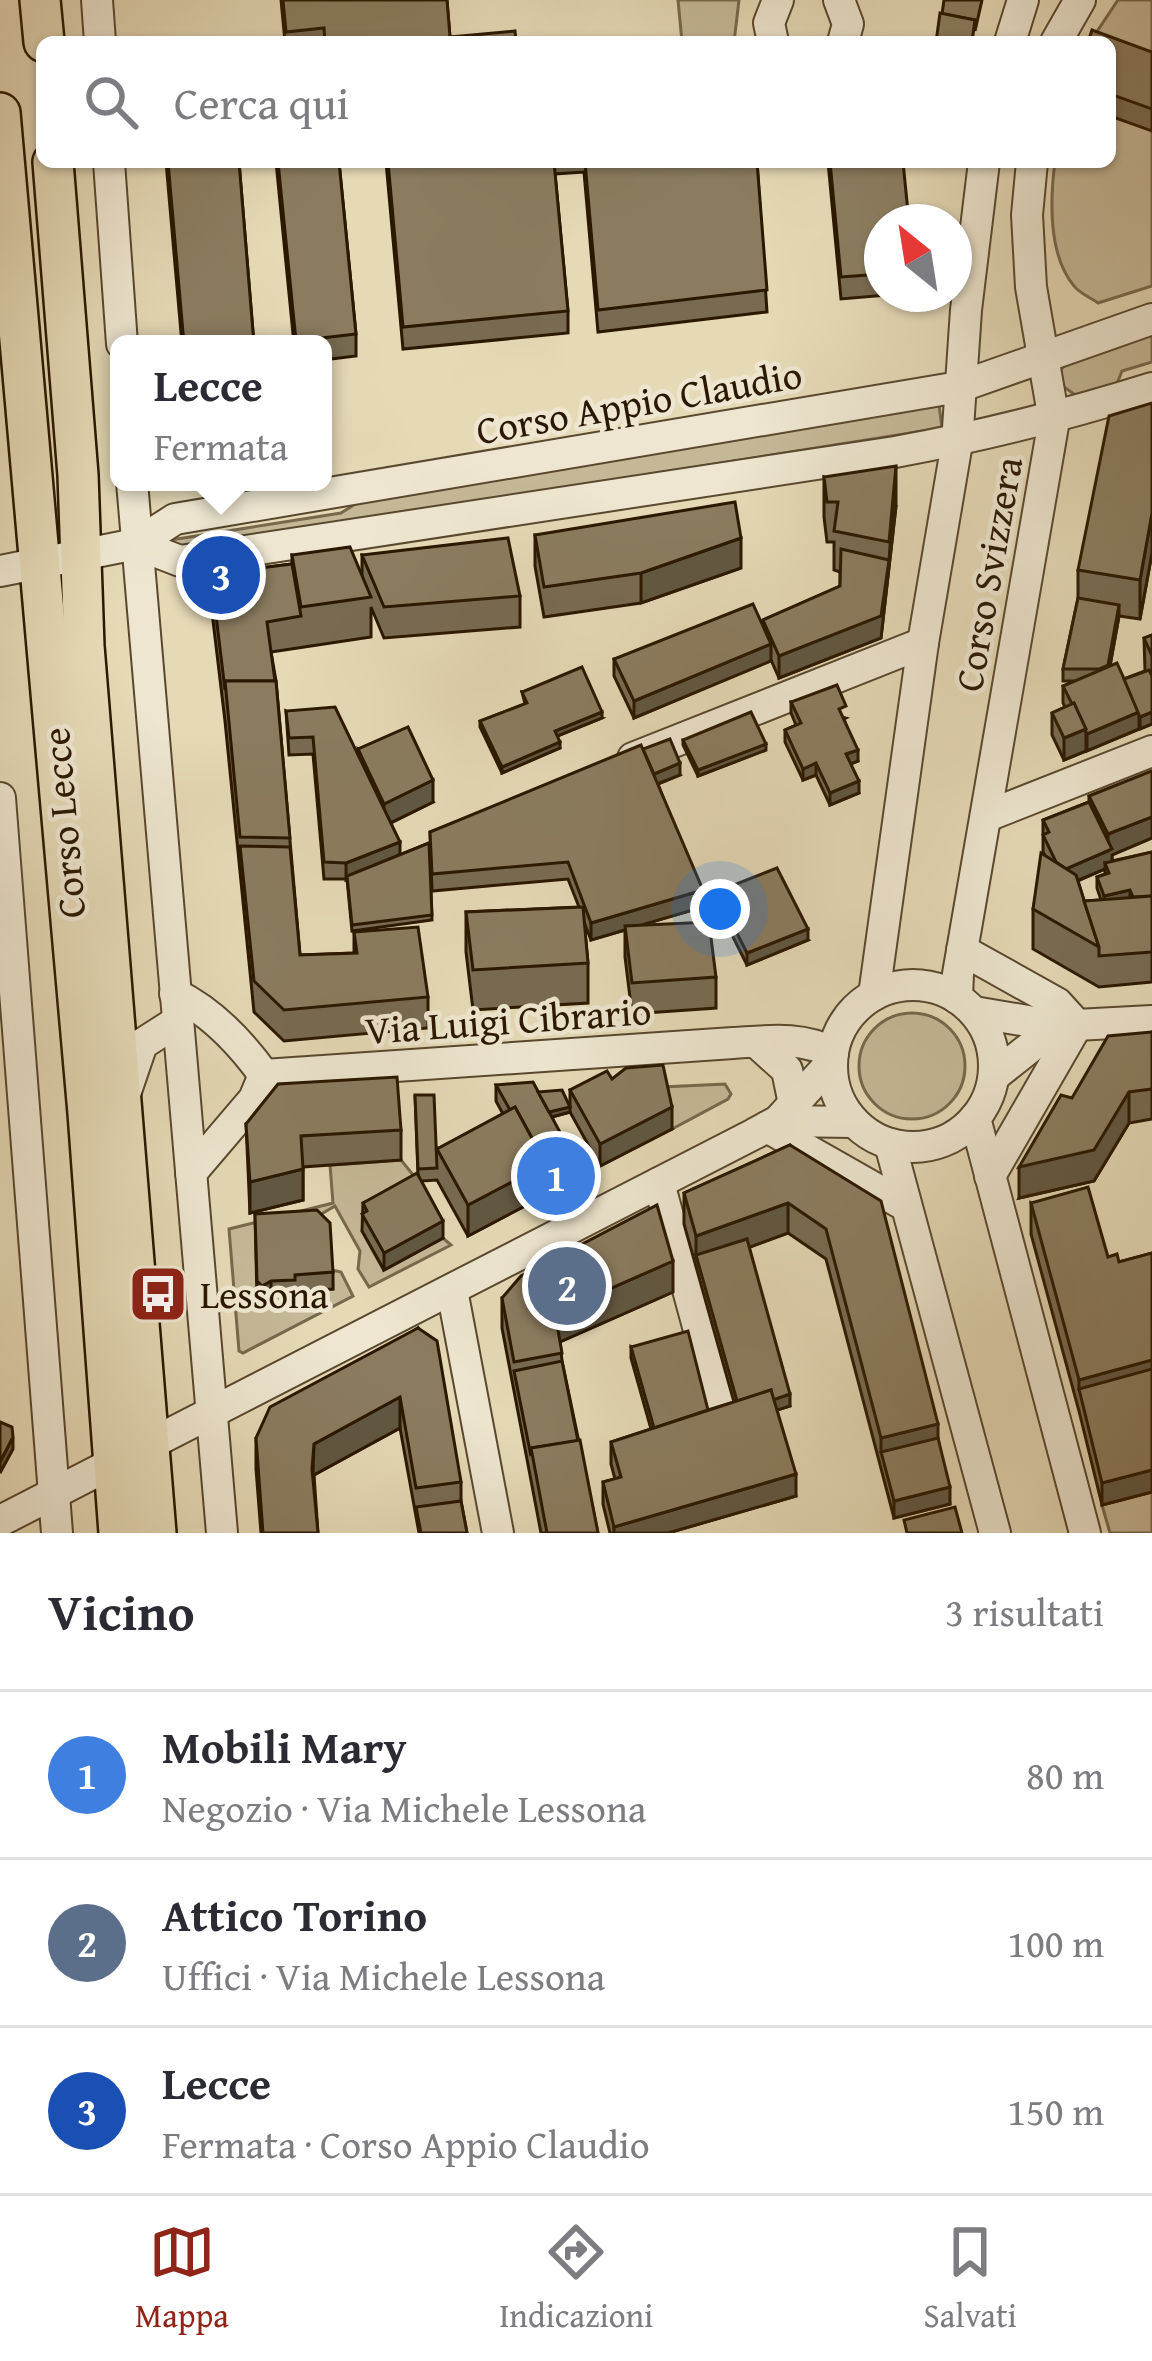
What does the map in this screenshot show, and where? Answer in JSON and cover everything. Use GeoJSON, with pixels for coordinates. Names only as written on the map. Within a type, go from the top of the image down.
{"type":"FeatureCollection","features":[{"type":"Feature","properties":{"kind":"main road"},"geometry":{"type":"LineString","coordinates":[[40,0],[43,36]]}},
{"type":"Feature","properties":{"kind":"main road","name":"Corso Lecce"},"geometry":{"type":"LineString","coordinates":[[0,113],[88,1113],[118,1533]]}},
{"type":"Feature","properties":{"kind":"main road","name":"Corso Lecce"},"geometry":{"type":"LineString","coordinates":[[53,168],[82,556],[84,646],[156,1533]]}},
{"type":"Feature","properties":{"kind":"street"},"geometry":{"type":"LineString","coordinates":[[98,0],[100,36]]}},
{"type":"Feature","properties":{"kind":"street"},"geometry":{"type":"LineString","coordinates":[[772,36],[769,22],[778,0]]}},
{"type":"Feature","properties":{"kind":"street"},"geometry":{"type":"LineString","coordinates":[[1060,36],[1081,0]]}},
{"type":"Feature","properties":{"kind":"street"},"geometry":{"type":"LineString","coordinates":[[842,1],[848,24],[845,36]]}},
{"type":"Feature","properties":{"kind":"street"},"geometry":{"type":"LineString","coordinates":[[981,7],[1017,19]]}},
{"type":"Feature","properties":{"kind":"street"},"geometry":{"type":"LineString","coordinates":[[109,168],[121,335]]}},
{"type":"Feature","properties":{"kind":"street","name":"Corso Svizzera"},"geometry":{"type":"LineString","coordinates":[[874,995],[923,644],[957,442],[983,168]]}},
{"type":"Feature","properties":{"kind":"street","name":"Corso Svizzera"},"geometry":{"type":"LineString","coordinates":[[966,1005],[962,950],[1054,420],[1041,356],[1027,215],[1031,168]]}},
{"type":"Feature","properties":{"kind":"street","name":"Corso Appio Claudio"},"geometry":{"type":"LineString","coordinates":[[0,571],[136,544],[175,519],[959,387],[1152,319]]}},
{"type":"Feature","properties":{"kind":"street","name":"Corso Appio Claudio"},"geometry":{"type":"LineString","coordinates":[[136,544],[180,561],[957,442],[1054,420],[1152,388]]}},
{"type":"Feature","properties":{"kind":"street"},"geometry":{"type":"LineString","coordinates":[[133,491],[222,1533]]}},
{"type":"Feature","properties":{"kind":"street","name":"Corso Svizzera"},"geometry":{"type":"LineString","coordinates":[[599,772],[923,644]]}},
{"type":"Feature","properties":{"kind":"street"},"geometry":{"type":"LineString","coordinates":[[987,816],[1152,752]]}},
{"type":"Feature","properties":{"kind":"street","name":"Corso Lecce"},"geometry":{"type":"LineString","coordinates":[[0,798],[12,1115],[57,1533]]}},
{"type":"Feature","properties":{"kind":"street"},"geometry":{"type":"LineString","coordinates":[[962,950],[1057,1003],[1067,1025]]}},
{"type":"Feature","properties":{"kind":"street"},"geometry":{"type":"LineString","coordinates":[[0,1521],[659,1184],[779,1117],[833,1057],[847,1019],[874,995],[916,985],[966,1005],[1067,1025],[1152,1021]]}},
{"type":"Feature","properties":{"kind":"street"},"geometry":{"type":"LineString","coordinates":[[177,1008],[195,1004],[246,1049],[264,1076],[254,1099],[191,1174]]}},
{"type":"Feature","properties":{"kind":"street"},"geometry":{"type":"LineString","coordinates":[[779,1117],[854,1122],[890,1144],[913,1147],[958,1134],[988,1099],[994,1076],[986,1030],[966,1005]]}},
{"type":"Feature","properties":{"kind":"street","name":"Corso Lecce"},"geometry":{"type":"LineString","coordinates":[[120,1108],[142,1044],[177,1008]]}},
{"type":"Feature","properties":{"kind":"street"},"geometry":{"type":"LineString","coordinates":[[994,1076],[1067,1025]]}},
{"type":"Feature","properties":{"kind":"street"},"geometry":{"type":"LineString","coordinates":[[990,1175],[1067,1025]]}},
{"type":"Feature","properties":{"kind":"street","name":"Via Luigi Cibrario"},"geometry":{"type":"LineString","coordinates":[[264,1076],[797,1040],[814,1043],[833,1057]]}},
{"type":"Feature","properties":{"kind":"street"},"geometry":{"type":"LineString","coordinates":[[756,1042],[787,1070],[779,1117]]}},
{"type":"Feature","properties":{"kind":"street"},"geometry":{"type":"LineString","coordinates":[[833,1057],[834,1084],[854,1122]]}},
{"type":"Feature","properties":{"kind":"street"},"geometry":{"type":"LineString","coordinates":[[779,1117],[906,1206]]}},
{"type":"Feature","properties":{"kind":"street"},"geometry":{"type":"LineString","coordinates":[[975,1118],[1085,1533]]}},
{"type":"Feature","properties":{"kind":"street"},"geometry":{"type":"LineString","coordinates":[[890,1144],[995,1533]]}},
{"type":"Feature","properties":{"kind":"street"},"geometry":{"type":"LineString","coordinates":[[659,1184],[724,1422]]}},
{"type":"Feature","properties":{"kind":"street"},"geometry":{"type":"LineString","coordinates":[[452,1290],[498,1533]]}},
{"type":"Feature","properties":{"kind":"shaded area"},"geometry":{"type":"Polygon","coordinates":[[[678,0],[739,0],[735,36],[681,36],[678,0]]]}},
{"type":"Feature","properties":{"kind":"shaded area"},"geometry":{"type":"Polygon","coordinates":[[[1118,0],[1152,0],[1152,286],[1098,303],[1076,289],[1059,259],[1052,193],[1054,168],[1116,168],[1116,36],[1094,36],[1118,0]]]}},
{"type":"Feature","properties":{"kind":"shaded area"},"geometry":{"type":"Polygon","coordinates":[[[1152,333],[1152,362],[1122,371],[1116,386],[1078,397],[1060,384],[1066,363],[1152,333]]]}},
{"type":"Feature","properties":{"kind":"shaded area"},"geometry":{"type":"Polygon","coordinates":[[[939,405],[942,428],[160,552],[158,542],[341,513],[368,496],[939,405]]]}},
{"type":"Feature","properties":{"kind":"shaded area"},"geometry":{"type":"Polygon","coordinates":[[[912,1013],[932,1017],[949,1029],[961,1046],[965,1066],[961,1086],[949,1103],[932,1115],[912,1119],[892,1115],[875,1103],[863,1086],[859,1066],[863,1046],[875,1029],[892,1017],[912,1013]]]}},
{"type":"Feature","properties":{"kind":"shaded area"},"geometry":{"type":"Polygon","coordinates":[[[725,1084],[731,1094],[728,1099],[672,1129],[663,1087],[725,1084]]]}},
{"type":"Feature","properties":{"kind":"shaded area"},"geometry":{"type":"Polygon","coordinates":[[[401,1160],[418,1181],[362,1231],[383,1269],[443,1238],[451,1245],[369,1287],[358,1269],[360,1251],[335,1206],[318,1216],[256,1290],[257,1298],[262,1303],[295,1291],[333,1289],[332,1270],[341,1272],[353,1296],[239,1351],[229,1229],[333,1203],[330,1165],[401,1160]]]}},
{"type":"Feature","properties":{"kind":"shaded area"},"geometry":{"type":"Polygon","coordinates":[[[1152,1492],[1152,1533],[1110,1533],[1102,1505],[1152,1492]]]}},
{"type":"Feature","properties":{"kind":"building"},"geometry":{"type":"Polygon","coordinates":[[[283,0],[447,0],[450,36],[325,36],[324,28],[286,32],[283,0]]]}},
{"type":"Feature","properties":{"kind":"building"},"geometry":{"type":"Polygon","coordinates":[[[944,0],[982,0],[975,31],[975,20],[942,14],[944,0]]]}},
{"type":"Feature","properties":{"kind":"building"},"geometry":{"type":"Polygon","coordinates":[[[940,13],[975,20],[973,36],[937,36],[940,13]]]}},
{"type":"Feature","properties":{"kind":"building"},"geometry":{"type":"Polygon","coordinates":[[[515,31],[515,36],[461,36],[515,31]]]}},
{"type":"Feature","properties":{"kind":"building"},"geometry":{"type":"Polygon","coordinates":[[[1116,39],[1152,52],[1152,109],[1116,96],[1116,39]]]}},
{"type":"Feature","properties":{"kind":"building"},"geometry":{"type":"Polygon","coordinates":[[[169,168],[239,168],[253,335],[183,335],[169,168]]]}},
{"type":"Feature","properties":{"kind":"building"},"geometry":{"type":"Polygon","coordinates":[[[279,168],[340,168],[356,334],[295,335],[279,168]]]}},
{"type":"Feature","properties":{"kind":"building"},"geometry":{"type":"Polygon","coordinates":[[[389,168],[555,168],[568,311],[403,327],[389,168]]]}},
{"type":"Feature","properties":{"kind":"building"},"geometry":{"type":"Polygon","coordinates":[[[586,168],[757,168],[767,290],[598,310],[586,168]]]}},
{"type":"Feature","properties":{"kind":"building"},"geometry":{"type":"Polygon","coordinates":[[[831,168],[904,168],[907,204],[864,204],[864,275],[841,277],[831,168]]]}},
{"type":"Feature","properties":{"kind":"building"},"geometry":{"type":"Polygon","coordinates":[[[1152,403],[1152,513],[1140,580],[1078,570],[1109,416],[1152,403]]]}},
{"type":"Feature","properties":{"kind":"building"},"geometry":{"type":"Polygon","coordinates":[[[896,466],[889,542],[834,531],[838,502],[827,502],[824,477],[896,466]]]}},
{"type":"Feature","properties":{"kind":"building"},"geometry":{"type":"Polygon","coordinates":[[[735,502],[741,538],[641,573],[544,587],[535,535],[735,502]]]}},
{"type":"Feature","properties":{"kind":"building"},"geometry":{"type":"Polygon","coordinates":[[[508,538],[520,596],[384,607],[362,555],[508,538]]]}},
{"type":"Feature","properties":{"kind":"building"},"geometry":{"type":"Polygon","coordinates":[[[350,547],[371,597],[301,607],[292,555],[350,547]]]}},
{"type":"Feature","properties":{"kind":"building"},"geometry":{"type":"Polygon","coordinates":[[[841,549],[889,560],[881,616],[779,656],[763,620],[840,586],[841,549]]]}},
{"type":"Feature","properties":{"kind":"building"},"geometry":{"type":"Polygon","coordinates":[[[292,564],[301,616],[267,622],[275,681],[225,681],[225,690],[211,574],[292,564]]]}},
{"type":"Feature","properties":{"kind":"building"},"geometry":{"type":"Polygon","coordinates":[[[1078,598],[1119,605],[1108,665],[1099,669],[1063,669],[1078,598]]]}},
{"type":"Feature","properties":{"kind":"building"},"geometry":{"type":"Polygon","coordinates":[[[753,604],[771,644],[634,701],[614,659],[753,604]]]}},
{"type":"Feature","properties":{"kind":"building"},"geometry":{"type":"Polygon","coordinates":[[[1117,663],[1139,712],[1087,734],[1063,686],[1117,663]]]}},
{"type":"Feature","properties":{"kind":"building"},"geometry":{"type":"Polygon","coordinates":[[[582,667],[602,712],[555,731],[560,742],[502,767],[480,721],[527,703],[522,692],[582,667]]]}},
{"type":"Feature","properties":{"kind":"building"},"geometry":{"type":"Polygon","coordinates":[[[1149,670],[1152,712],[1140,717],[1124,679],[1149,670]]]}},
{"type":"Feature","properties":{"kind":"building"},"geometry":{"type":"Polygon","coordinates":[[[225,681],[276,681],[290,838],[240,837],[225,681]]]}},
{"type":"Feature","properties":{"kind":"building"},"geometry":{"type":"Polygon","coordinates":[[[837,685],[846,706],[839,709],[858,750],[846,754],[859,781],[830,793],[816,763],[803,769],[785,730],[801,723],[791,702],[837,685]]]}},
{"type":"Feature","properties":{"kind":"building"},"geometry":{"type":"Polygon","coordinates":[[[1074,703],[1086,729],[1064,738],[1052,713],[1074,703]]]}},
{"type":"Feature","properties":{"kind":"building"},"geometry":{"type":"Polygon","coordinates":[[[335,707],[400,842],[346,863],[324,862],[313,737],[289,738],[286,711],[335,707]]]}},
{"type":"Feature","properties":{"kind":"building"},"geometry":{"type":"Polygon","coordinates":[[[751,712],[766,744],[698,770],[683,740],[751,712]]]}},
{"type":"Feature","properties":{"kind":"building"},"geometry":{"type":"Polygon","coordinates":[[[408,727],[433,780],[384,804],[358,749],[408,727]]]}},
{"type":"Feature","properties":{"kind":"building"},"geometry":{"type":"Polygon","coordinates":[[[670,739],[680,763],[654,774],[643,749],[670,739]]]}},
{"type":"Feature","properties":{"kind":"building"},"geometry":{"type":"Polygon","coordinates":[[[641,745],[703,890],[591,923],[568,862],[432,874],[430,832],[641,745]]]}},
{"type":"Feature","properties":{"kind":"building"},"geometry":{"type":"Polygon","coordinates":[[[1152,771],[1152,817],[1108,834],[1089,796],[1152,771]]]}},
{"type":"Feature","properties":{"kind":"building"},"geometry":{"type":"Polygon","coordinates":[[[1089,802],[1112,849],[1066,869],[1056,862],[1043,835],[1049,832],[1043,820],[1089,802]]]}},
{"type":"Feature","properties":{"kind":"building"},"geometry":{"type":"Polygon","coordinates":[[[429,843],[432,915],[352,925],[347,876],[429,843]]]}},
{"type":"Feature","properties":{"kind":"building"},"geometry":{"type":"Polygon","coordinates":[[[240,846],[290,847],[300,955],[357,953],[354,932],[418,927],[428,997],[284,1010],[254,981],[240,846]]]}},
{"type":"Feature","properties":{"kind":"building"},"geometry":{"type":"Polygon","coordinates":[[[1152,852],[1152,896],[1133,897],[1130,890],[1104,896],[1097,877],[1109,873],[1105,863],[1152,852]]]}},
{"type":"Feature","properties":{"kind":"building"},"geometry":{"type":"Polygon","coordinates":[[[1041,853],[1076,875],[1099,947],[1033,909],[1041,853]]]}},
{"type":"Feature","properties":{"kind":"building"},"geometry":{"type":"Polygon","coordinates":[[[777,868],[808,929],[747,953],[716,892],[777,868]]]}},
{"type":"Feature","properties":{"kind":"building"},"geometry":{"type":"Polygon","coordinates":[[[1152,896],[1152,952],[1099,956],[1084,901],[1152,896]]]}},
{"type":"Feature","properties":{"kind":"building"},"geometry":{"type":"Polygon","coordinates":[[[583,907],[588,963],[473,970],[466,912],[583,907]]]}},
{"type":"Feature","properties":{"kind":"building"},"geometry":{"type":"Polygon","coordinates":[[[709,922],[716,977],[632,983],[625,926],[709,922]]]}},
{"type":"Feature","properties":{"kind":"building"},"geometry":{"type":"Polygon","coordinates":[[[1152,1032],[1152,1089],[1129,1092],[1094,1150],[1019,1167],[1061,1095],[1072,1098],[1108,1036],[1152,1032]]]}},
{"type":"Feature","properties":{"kind":"building"},"geometry":{"type":"Polygon","coordinates":[[[663,1065],[672,1107],[600,1144],[570,1090],[607,1071],[612,1079],[626,1068],[663,1065]]]}},
{"type":"Feature","properties":{"kind":"building"},"geometry":{"type":"Polygon","coordinates":[[[397,1077],[401,1130],[301,1136],[303,1169],[250,1182],[246,1124],[278,1084],[397,1077]]]}},
{"type":"Feature","properties":{"kind":"building"},"geometry":{"type":"Polygon","coordinates":[[[533,1082],[576,1162],[546,1177],[546,1164],[515,1107],[510,1110],[496,1085],[533,1082]]]}},
{"type":"Feature","properties":{"kind":"building"},"geometry":{"type":"Polygon","coordinates":[[[562,1090],[570,1107],[549,1112],[538,1092],[562,1090]]]}},
{"type":"Feature","properties":{"kind":"building"},"geometry":{"type":"Polygon","coordinates":[[[415,1095],[434,1095],[437,1168],[418,1169],[415,1095]]]}},
{"type":"Feature","properties":{"kind":"building"},"geometry":{"type":"Polygon","coordinates":[[[515,1107],[546,1164],[468,1205],[437,1149],[515,1107]]]}},
{"type":"Feature","properties":{"kind":"building"},"geometry":{"type":"Polygon","coordinates":[[[790,1145],[881,1201],[938,1424],[881,1438],[826,1229],[788,1203],[696,1236],[684,1193],[790,1145]]]}},
{"type":"Feature","properties":{"kind":"building"},"geometry":{"type":"Polygon","coordinates":[[[417,1173],[443,1221],[384,1253],[362,1214],[367,1211],[363,1203],[417,1173]]]}},
{"type":"Feature","properties":{"kind":"building"},"geometry":{"type":"Polygon","coordinates":[[[1088,1187],[1108,1257],[1117,1254],[1119,1262],[1152,1253],[1152,1360],[1079,1380],[1031,1203],[1088,1187]]]}},
{"type":"Feature","properties":{"kind":"building"},"geometry":{"type":"Polygon","coordinates":[[[657,1205],[673,1261],[555,1313],[562,1353],[514,1362],[502,1298],[521,1276],[657,1205]]]}},
{"type":"Feature","properties":{"kind":"building"},"geometry":{"type":"Polygon","coordinates":[[[317,1210],[330,1223],[333,1272],[295,1275],[295,1280],[262,1286],[257,1281],[255,1214],[317,1210]]]}},
{"type":"Feature","properties":{"kind":"building"},"geometry":{"type":"Polygon","coordinates":[[[747,1239],[790,1394],[773,1400],[771,1390],[737,1401],[696,1255],[747,1239]]]}},
{"type":"Feature","properties":{"kind":"building"},"geometry":{"type":"Polygon","coordinates":[[[418,1328],[437,1341],[461,1482],[416,1488],[400,1397],[314,1444],[318,1533],[263,1533],[256,1438],[270,1407],[418,1328]]]}},
{"type":"Feature","properties":{"kind":"building"},"geometry":{"type":"Polygon","coordinates":[[[688,1331],[708,1410],[654,1428],[631,1347],[688,1331]]]}},
{"type":"Feature","properties":{"kind":"building"},"geometry":{"type":"Polygon","coordinates":[[[562,1361],[578,1441],[531,1448],[531,1456],[514,1371],[562,1361]]]}},
{"type":"Feature","properties":{"kind":"building"},"geometry":{"type":"Polygon","coordinates":[[[1152,1369],[1152,1470],[1102,1483],[1079,1389],[1152,1369]]]}},
{"type":"Feature","properties":{"kind":"building"},"geometry":{"type":"Polygon","coordinates":[[[771,1390],[796,1474],[614,1527],[603,1482],[621,1477],[611,1442],[771,1390]]]}},
{"type":"Feature","properties":{"kind":"building"},"geometry":{"type":"Polygon","coordinates":[[[0,1422],[12,1427],[13,1437],[0,1462],[0,1422]]]}},
{"type":"Feature","properties":{"kind":"building"},"geometry":{"type":"Polygon","coordinates":[[[938,1438],[950,1487],[894,1501],[881,1452],[938,1438]]]}},
{"type":"Feature","properties":{"kind":"building"},"geometry":{"type":"Polygon","coordinates":[[[580,1440],[598,1533],[547,1533],[531,1448],[580,1440]]]}},
{"type":"Feature","properties":{"kind":"building"},"geometry":{"type":"Polygon","coordinates":[[[461,1501],[467,1533],[421,1533],[416,1507],[461,1501]]]}},
{"type":"Feature","properties":{"kind":"building"},"geometry":{"type":"Polygon","coordinates":[[[955,1507],[962,1533],[907,1533],[904,1520],[955,1507]]]}},
{"type":"Feature","properties":{"kind":"place","name":"Lecce"},"geometry":{"type":"Point","coordinates":[221,575]}},
{"type":"Feature","properties":{"kind":"place","name":"Mobili Mary"},"geometry":{"type":"Point","coordinates":[556,1176]}},
{"type":"Feature","properties":{"kind":"place","name":"Attico Torino"},"geometry":{"type":"Point","coordinates":[567,1286]}},
{"type":"Feature","properties":{"kind":"place","name":"Lessona"},"geometry":{"type":"Point","coordinates":[158,1294]}}]}
